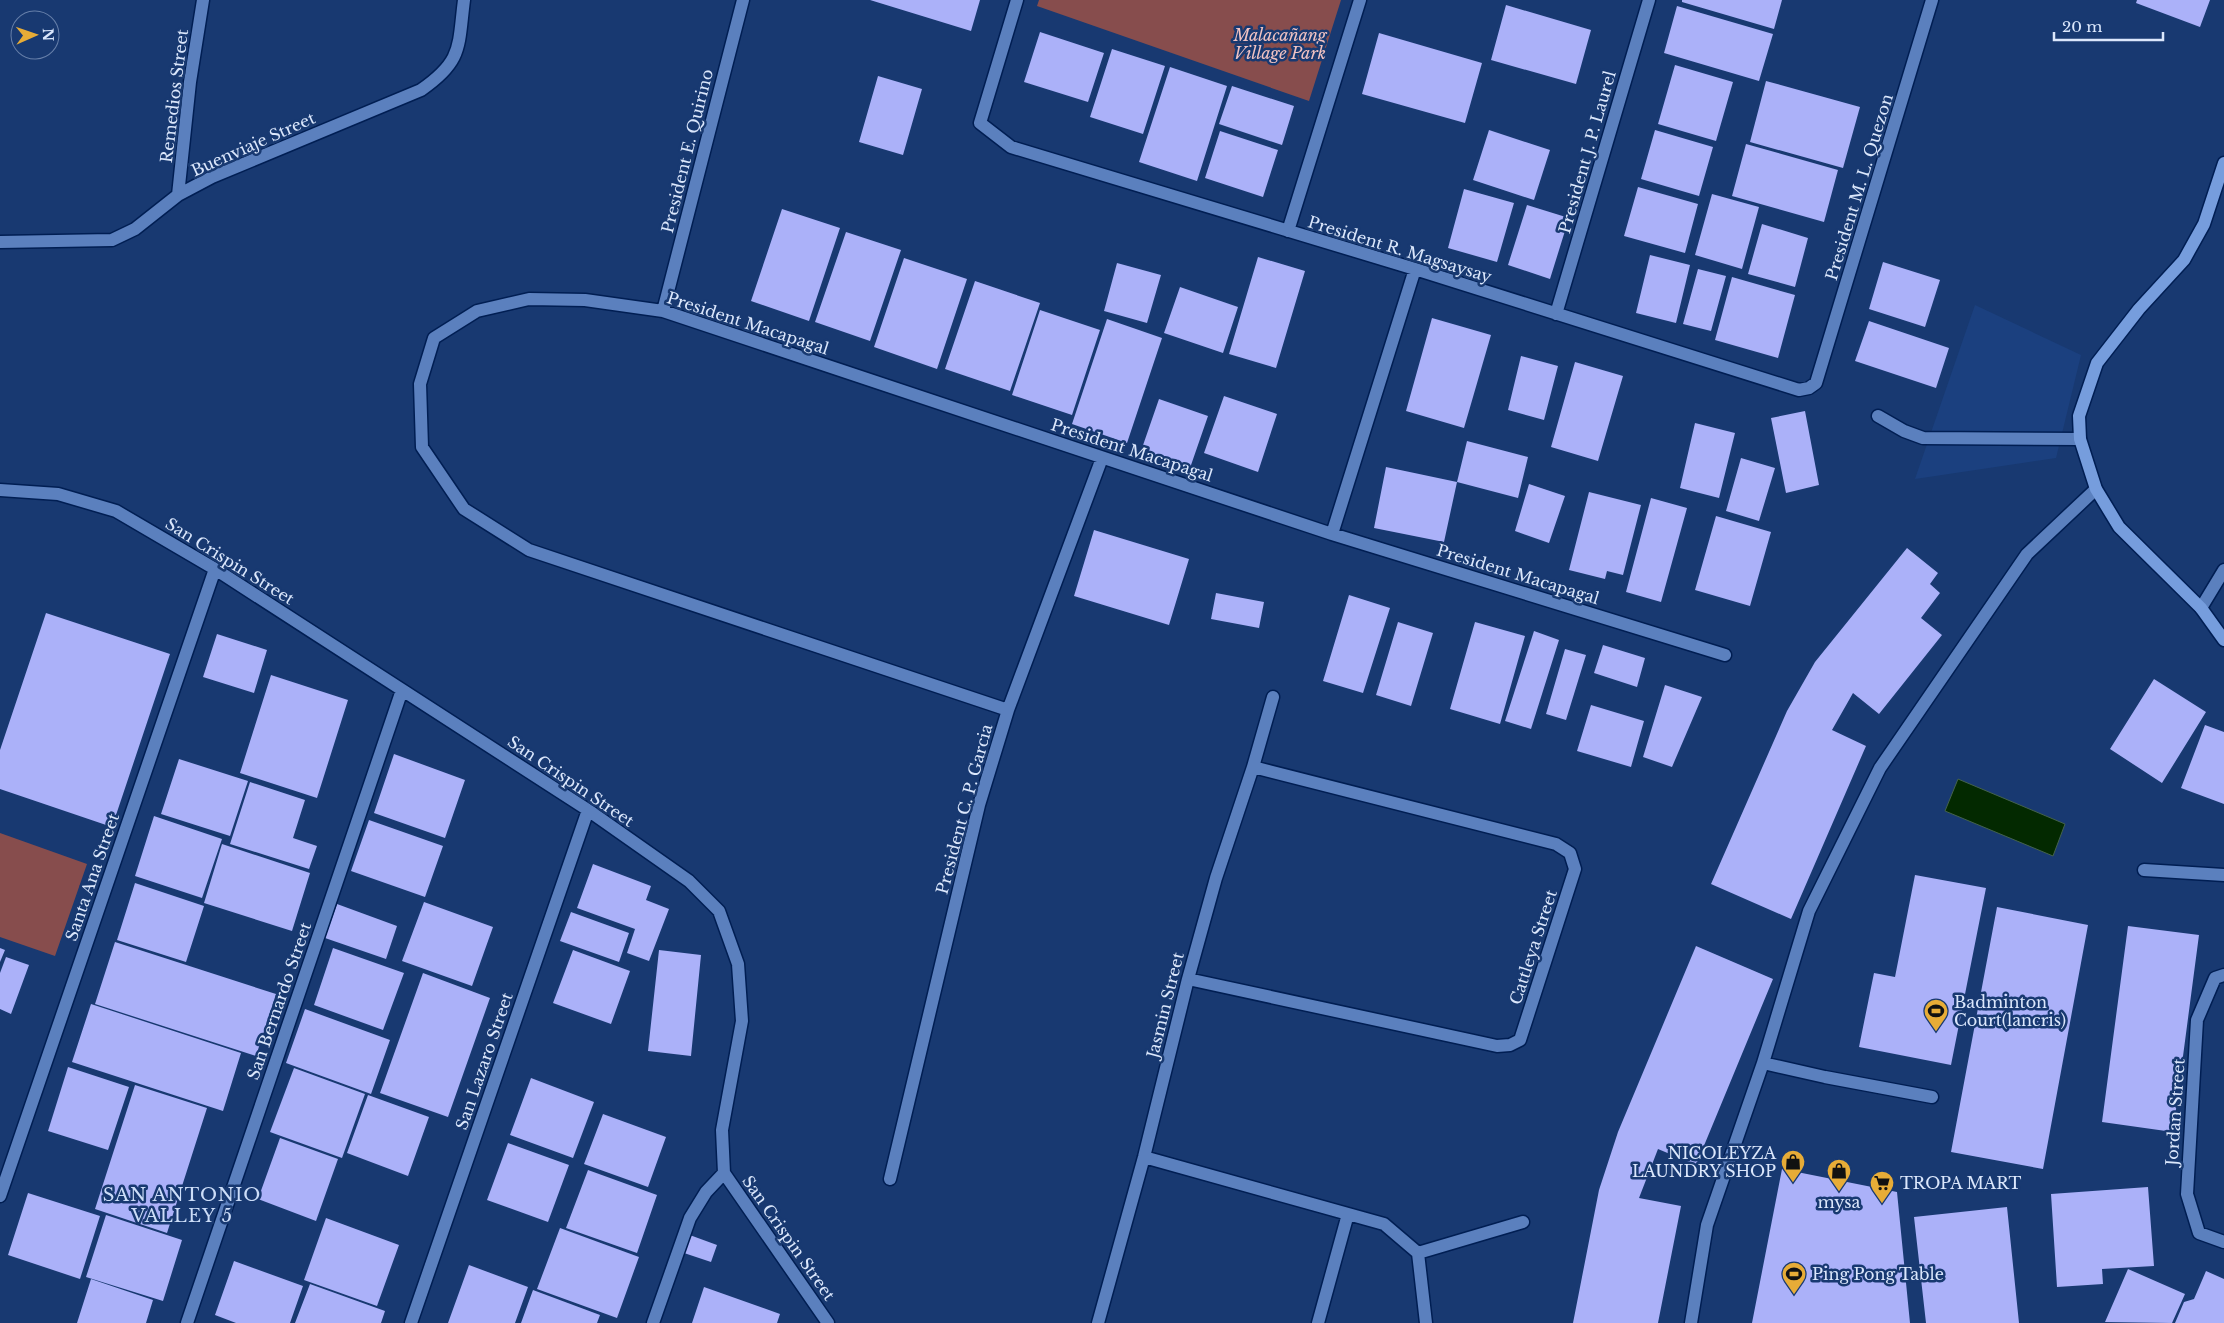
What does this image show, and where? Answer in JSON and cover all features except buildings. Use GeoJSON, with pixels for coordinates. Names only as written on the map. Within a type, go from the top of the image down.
{"type":"FeatureCollection","features":[{"type":"Feature","properties":{"kind":"main road"},"geometry":{"type":"LineString","coordinates":[[2224,166],[2204,224],[2184,260],[2139,310],[2096,363],[2079,416],[2080,439],[2096,489],[2119,527],[2201,608],[2224,640]]}},
{"type":"Feature","properties":{"kind":"street","name":"Remedios Street"},"geometry":{"type":"LineString","coordinates":[[178,195],[190,82],[203,0]]}},
{"type":"Feature","properties":{"kind":"street","name":"Buenviaje Street"},"geometry":{"type":"LineString","coordinates":[[0,242],[112,240],[135,229],[178,195],[212,177],[421,90],[449,68],[457,53],[464,0]]}},
{"type":"Feature","properties":{"kind":"street","name":"President E. Quirino"},"geometry":{"type":"LineString","coordinates":[[663,311],[742,0]]}},
{"type":"Feature","properties":{"kind":"street","name":"President R. Magsaysay"},"geometry":{"type":"LineString","coordinates":[[1017,0],[980,123],[1011,147],[1415,269],[1799,390],[1809,388],[1816,383]]}},
{"type":"Feature","properties":{"kind":"street"},"geometry":{"type":"LineString","coordinates":[[1288,231],[1360,0]]}},
{"type":"Feature","properties":{"kind":"street","name":"President J. P. Laurel"},"geometry":{"type":"LineString","coordinates":[[1556,314],[1649,0]]}},
{"type":"Feature","properties":{"kind":"street","name":"President M. L. Quezon"},"geometry":{"type":"LineString","coordinates":[[1816,383],[1932,0]]}},
{"type":"Feature","properties":{"kind":"street"},"geometry":{"type":"LineString","coordinates":[[1332,534],[1415,269]]}},
{"type":"Feature","properties":{"kind":"street","name":"President Macapagal"},"geometry":{"type":"LineString","coordinates":[[1008,710],[529,550],[464,509],[422,447],[420,384],[434,338],[477,311],[529,299],[584,300],[663,311],[1332,534],[1725,655]]}},
{"type":"Feature","properties":{"kind":"street"},"geometry":{"type":"LineString","coordinates":[[1878,416],[1904,431],[1923,438],[2080,439]]}},
{"type":"Feature","properties":{"kind":"street","name":"President C. P. Garcia"},"geometry":{"type":"LineString","coordinates":[[890,1179],[978,805],[1008,710],[1102,458]]}},
{"type":"Feature","properties":{"kind":"street"},"geometry":{"type":"LineString","coordinates":[[1691,1323],[1707,1225],[1763,1063],[1809,911],[1880,768],[2027,554],[2096,489]]}},
{"type":"Feature","properties":{"kind":"street","name":"San Crispin Street"},"geometry":{"type":"LineString","coordinates":[[0,490],[58,494],[116,511],[215,569],[588,810],[689,881],[719,911],[738,964],[742,1021],[722,1130],[724,1173],[828,1323]]}},
{"type":"Feature","properties":{"kind":"street","name":"Santa Ana Street"},"geometry":{"type":"LineString","coordinates":[[0,1196],[215,569]]}},
{"type":"Feature","properties":{"kind":"street"},"geometry":{"type":"LineString","coordinates":[[2201,608],[2224,570]]}},
{"type":"Feature","properties":{"kind":"street","name":"San Bernardo Street"},"geometry":{"type":"LineString","coordinates":[[187,1323],[402,690]]}},
{"type":"Feature","properties":{"kind":"street","name":"Jasmin Street"},"geometry":{"type":"LineString","coordinates":[[1098,1323],[1144,1157],[1188,979],[1216,878],[1253,767],[1273,697]]}},
{"type":"Feature","properties":{"kind":"street","name":"Cattleya Street"},"geometry":{"type":"LineString","coordinates":[[1188,979],[1497,1046],[1510,1045],[1520,1040],[1575,869],[1570,853],[1556,844],[1253,767]]}},
{"type":"Feature","properties":{"kind":"street","name":"San Lazaro Street"},"geometry":{"type":"LineString","coordinates":[[411,1323],[588,810]]}},
{"type":"Feature","properties":{"kind":"street"},"geometry":{"type":"LineString","coordinates":[[2144,870],[2224,875]]}},
{"type":"Feature","properties":{"kind":"street","name":"Jordan Street"},"geometry":{"type":"LineString","coordinates":[[2224,975],[2215,978],[2197,1020],[2187,1194],[2199,1233],[2224,1242]]}},
{"type":"Feature","properties":{"kind":"street"},"geometry":{"type":"LineString","coordinates":[[1763,1063],[1825,1078],[1932,1097]]}},
{"type":"Feature","properties":{"kind":"street"},"geometry":{"type":"LineString","coordinates":[[1144,1157],[1384,1224],[1418,1253],[1426,1323]]}},
{"type":"Feature","properties":{"kind":"street"},"geometry":{"type":"LineString","coordinates":[[653,1323],[690,1218],[706,1192],[724,1173]]}},
{"type":"Feature","properties":{"kind":"street"},"geometry":{"type":"LineString","coordinates":[[1318,1323],[1348,1214]]}},
{"type":"Feature","properties":{"kind":"street"},"geometry":{"type":"LineString","coordinates":[[1418,1253],[1523,1222]]}},
{"type":"Feature","properties":{"kind":"shaded area"},"geometry":{"type":"Polygon","coordinates":[[[1975,305],[2081,355],[2056,458],[1915,479],[1975,305]]]}},
{"type":"Feature","properties":{"kind":"shaded area"},"geometry":{"type":"Polygon","coordinates":[[[1958,779],[2065,824],[2053,856],[1945,811],[1958,779]]]}},
{"type":"Feature","properties":{"kind":"green space","name":"Malacañang Village Park"},"geometry":{"type":"Polygon","coordinates":[[[1039,0],[1341,0],[1309,101],[1037,6],[1039,0]]]}},
{"type":"Feature","properties":{"kind":"green space"},"geometry":{"type":"Polygon","coordinates":[[[0,833],[87,864],[55,956],[0,937],[0,833]]]}},
{"type":"Feature","properties":{"kind":"place","name":"Badminton Court(lancris)"},"geometry":{"type":"Point","coordinates":[1936,1032]}},
{"type":"Feature","properties":{"kind":"place","name":"NICOLEYZA LAUNDRY SHOP"},"geometry":{"type":"Point","coordinates":[1793,1183]}},
{"type":"Feature","properties":{"kind":"place","name":"mysa"},"geometry":{"type":"Point","coordinates":[1839,1192]}},
{"type":"Feature","properties":{"kind":"place","name":"TROPA MART"},"geometry":{"type":"Point","coordinates":[1882,1204]}},
{"type":"Feature","properties":{"kind":"place","name":"Ping Pong Table"},"geometry":{"type":"Point","coordinates":[1794,1295]}},
{"type":"Feature","properties":{"kind":"district","name":"SAN ANTONIO VALLEY 5"},"geometry":{"type":"Point","coordinates":[182,1205]}}]}
